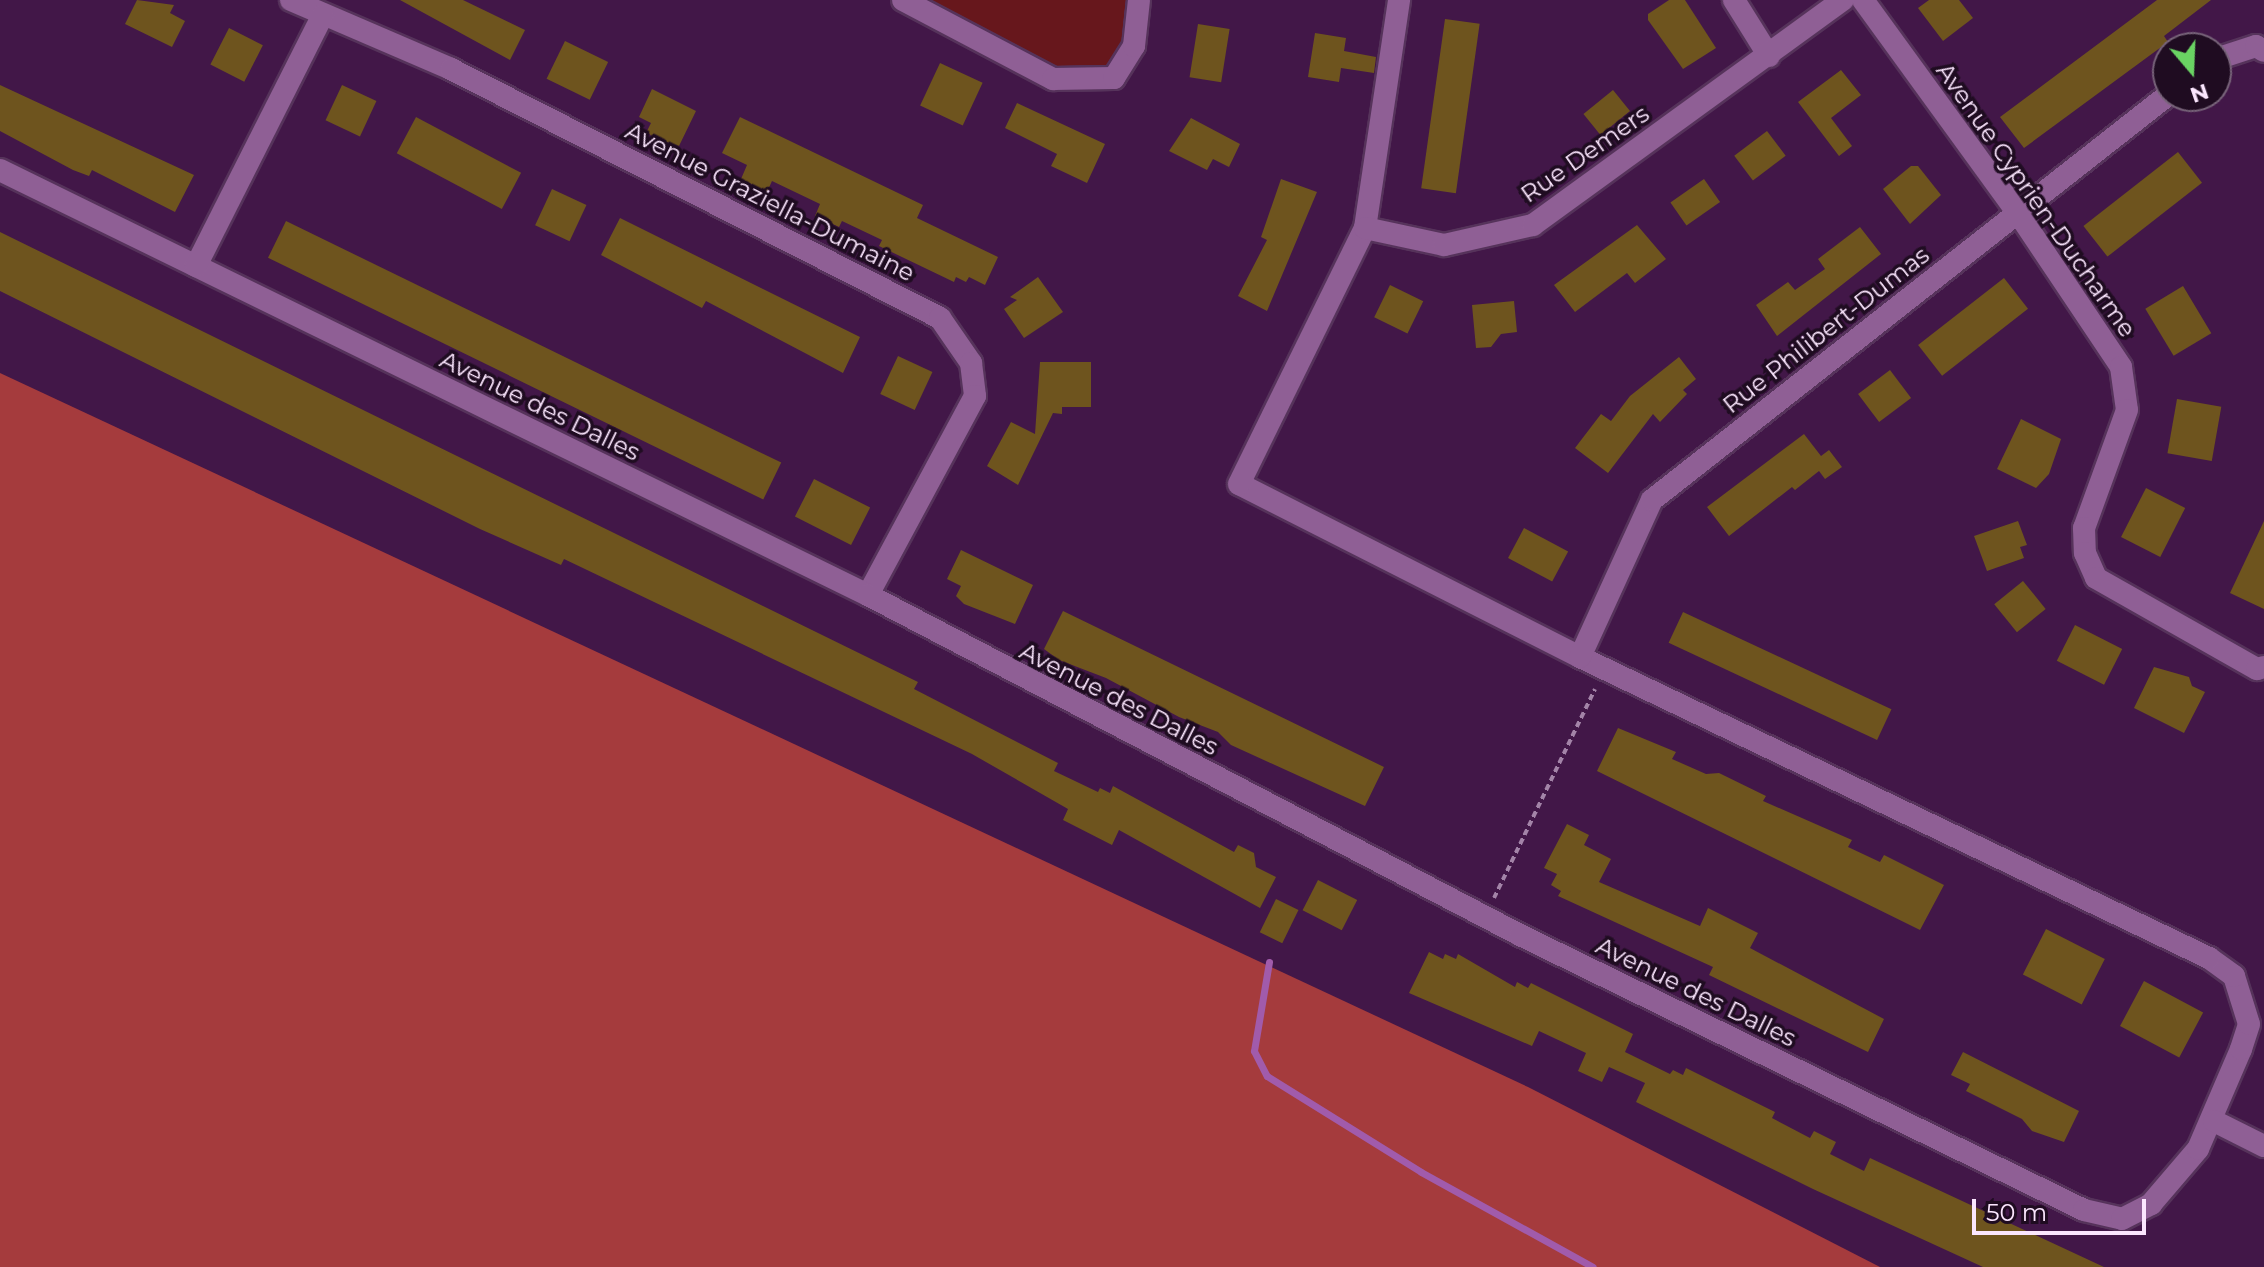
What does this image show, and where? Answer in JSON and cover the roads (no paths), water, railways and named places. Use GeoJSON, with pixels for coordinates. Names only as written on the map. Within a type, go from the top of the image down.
{"type":"FeatureCollection","features":[{"type":"Feature","properties":{"kind":"street","name":"Avenue Graziella-Dumaine"},"geometry":{"type":"LineString","coordinates":[[291,0],[451,69],[940,318],[971,363],[975,396],[868,595]]}},
{"type":"Feature","properties":{"kind":"street"},"geometry":{"type":"LineString","coordinates":[[903,0],[1053,79],[1114,78],[1134,46],[1139,0]]}},
{"type":"Feature","properties":{"kind":"street"},"geometry":{"type":"LineString","coordinates":[[1365,228],[1399,0]]}},
{"type":"Feature","properties":{"kind":"street"},"geometry":{"type":"LineString","coordinates":[[1734,0],[1769,56]]}},
{"type":"Feature","properties":{"kind":"street","name":"Rue Demers"},"geometry":{"type":"LineString","coordinates":[[1365,228],[1444,245],[1533,225],[1843,0]]}},
{"type":"Feature","properties":{"kind":"street","name":"Avenue Cyprien-Ducharme"},"geometry":{"type":"LineString","coordinates":[[1863,0],[2018,213],[2121,367],[2127,410],[2084,528],[2085,553],[2096,578],[2257,669],[2264,667]]}},
{"type":"Feature","properties":{"kind":"street"},"geometry":{"type":"LineString","coordinates":[[196,266],[323,15]]}},
{"type":"Feature","properties":{"kind":"street"},"geometry":{"type":"LineString","coordinates":[[2232,54],[2256,46],[2264,51]]}},
{"type":"Feature","properties":{"kind":"street","name":"Rue Philibert-Dumas"},"geometry":{"type":"LineString","coordinates":[[1580,657],[1652,500],[2152,108]]}},
{"type":"Feature","properties":{"kind":"street","name":"Avenue des Dalles"},"geometry":{"type":"LineString","coordinates":[[0,170],[868,595],[1485,917],[2084,1210],[2122,1219],[2151,1204],[2177,1180],[2214,1121],[2249,1024],[2234,976],[2209,958],[1580,657],[1239,484],[1365,228]]}},
{"type":"Feature","properties":{"kind":"street"},"geometry":{"type":"LineString","coordinates":[[2214,1121],[2264,1146]]}},
{"type":"Feature","properties":{"kind":"waterway"},"geometry":{"type":"LineString","coordinates":[[1269,962],[1254,1051],[1267,1076],[1421,1172],[1593,1267]]}}]}
